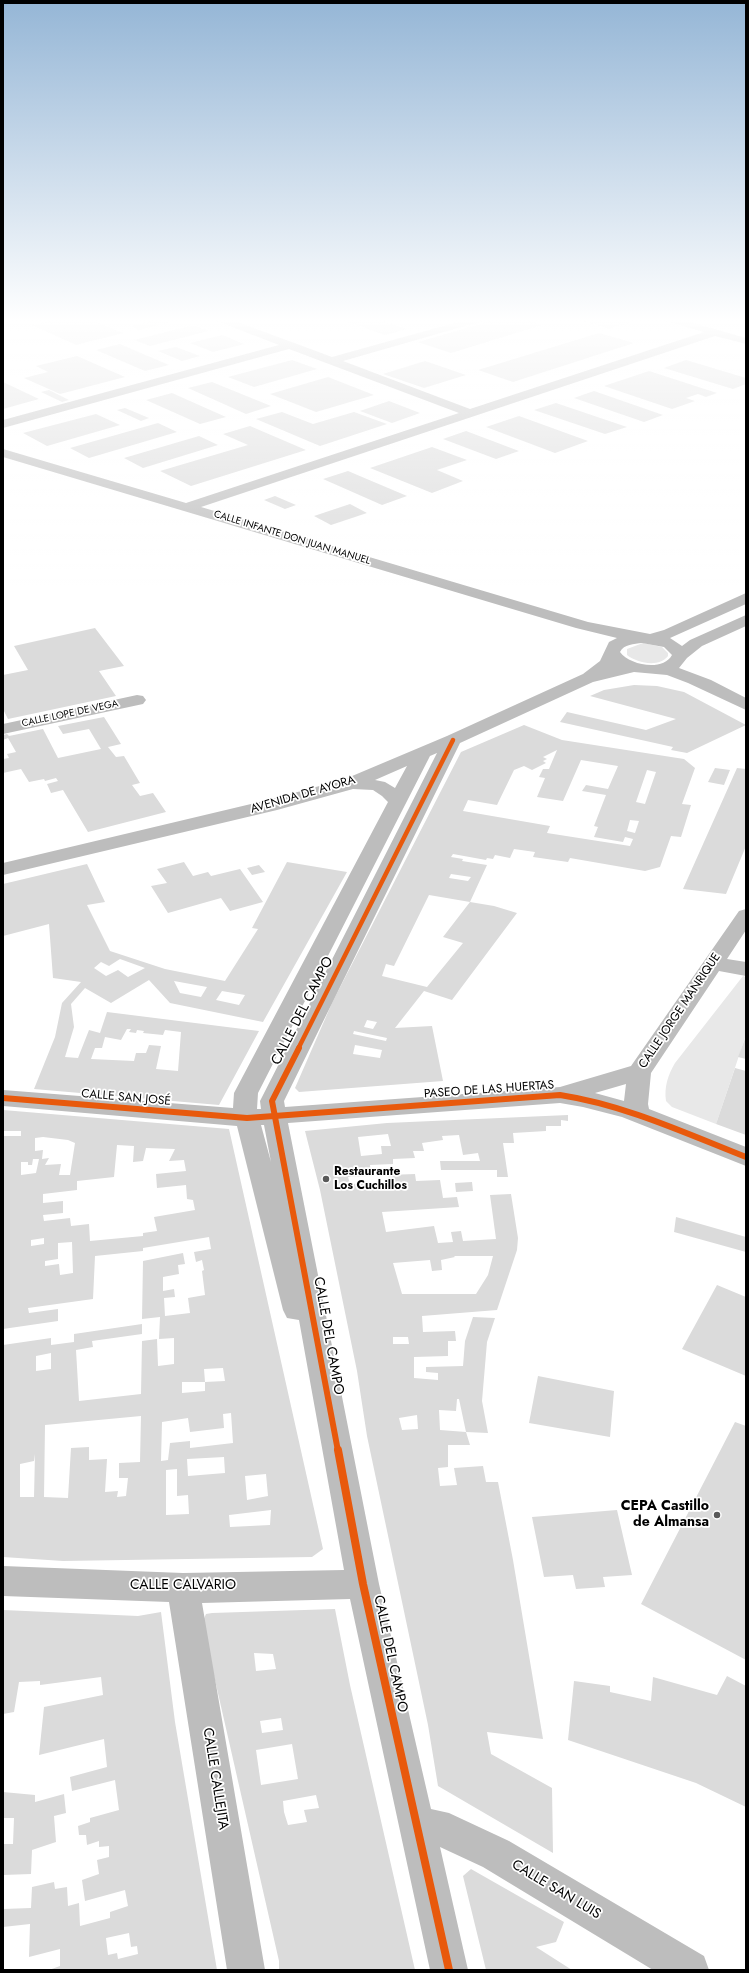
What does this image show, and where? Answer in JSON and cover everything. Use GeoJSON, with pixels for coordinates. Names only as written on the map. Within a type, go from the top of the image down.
{"type":"FeatureCollection","features":[{"type":"Feature","properties":{"kind":"street"},"geometry":{"type":"LineString","coordinates":[[3,424],[54,410]]}},
{"type":"Feature","properties":{"kind":"street"},"geometry":{"type":"LineString","coordinates":[[462,410],[472,414]]}},
{"type":"Feature","properties":{"kind":"street"},"geometry":{"type":"LineString","coordinates":[[188,507],[484,410]]}},
{"type":"Feature","properties":{"kind":"street","name":"CALLE INFANTE DON JUAN MANUEL"},"geometry":{"type":"LineString","coordinates":[[3,453],[582,625],[605,631],[648,638],[673,646],[680,657],[688,664],[746,694]]}},
{"type":"Feature","properties":{"kind":"street"},"geometry":{"type":"LineString","coordinates":[[614,648],[626,639],[648,638],[670,632],[746,598]]}},
{"type":"Feature","properties":{"kind":"street"},"geometry":{"type":"LineString","coordinates":[[661,668],[674,664],[696,643],[746,620]]}},
{"type":"Feature","properties":{"kind":"street","name":"CALLE INFANTE DON JUAN MANUEL"},"geometry":{"type":"LineString","coordinates":[[582,625],[599,633],[614,648],[618,661],[635,667]]}},
{"type":"Feature","properties":{"kind":"street","name":"AVENIDA DE AYORA"},"geometry":{"type":"LineString","coordinates":[[587,678],[607,662],[614,648]]}},
{"type":"Feature","properties":{"kind":"street"},"geometry":{"type":"LineString","coordinates":[[635,667],[661,668],[679,672],[696,679],[746,705]]}},
{"type":"Feature","properties":{"kind":"street","name":"AVENIDA DE AYORA"},"geometry":{"type":"LineString","coordinates":[[3,869],[276,804],[352,783],[453,740],[587,678],[635,667]]}},
{"type":"Feature","properties":{"kind":"street","name":"CALLE LOPE DE VEGA"},"geometry":{"type":"LineString","coordinates":[[3,729],[138,700]]}},
{"type":"Feature","properties":{"kind":"street","name":"CALLE DEL CAMPO"},"geometry":{"type":"LineString","coordinates":[[449,1970],[362,1584],[272,1101],[453,740]]}},
{"type":"Feature","properties":{"kind":"street","name":"CALLE DEL CAMPO"},"geometry":{"type":"LineString","coordinates":[[341,1477],[244,1105],[246,1093],[398,803],[422,753]]}},
{"type":"Feature","properties":{"kind":"street"},"geometry":{"type":"LineString","coordinates":[[352,783],[374,784],[390,790],[398,803]]}},
{"type":"Feature","properties":{"kind":"street","name":"CALLE JORGE MANRIQUE"},"geometry":{"type":"LineString","coordinates":[[637,1114],[636,1104],[639,1072],[746,915]]}},
{"type":"Feature","properties":{"kind":"street"},"geometry":{"type":"LineString","coordinates":[[712,963],[746,969]]}},
{"type":"Feature","properties":{"kind":"street"},"geometry":{"type":"LineString","coordinates":[[560,1095],[639,1072]]}},
{"type":"Feature","properties":{"kind":"street","name":"PASEO DE LAS HUERTAS"},"geometry":{"type":"LineString","coordinates":[[247,1118],[560,1095],[585,1097],[637,1114],[746,1157]]}},
{"type":"Feature","properties":{"kind":"street","name":"CALLE SAN JOSÉ"},"geometry":{"type":"LineString","coordinates":[[3,1098],[247,1118]]}},
{"type":"Feature","properties":{"kind":"street","name":"CALLE CALVARIO"},"geometry":{"type":"LineString","coordinates":[[3,1581],[183,1588],[362,1584]]}},
{"type":"Feature","properties":{"kind":"street","name":"CALLE CALLEJITA"},"geometry":{"type":"LineString","coordinates":[[183,1588],[246,1970]]}},
{"type":"Feature","properties":{"kind":"street","name":"CALLE SAN LUIS"},"geometry":{"type":"LineString","coordinates":[[416,1824],[449,1831],[496,1854],[690,1970]]}},
{"type":"Feature","properties":{"kind":"shaded area"},"geometry":{"type":"Polygon","coordinates":[[[643,643],[662,647],[668,653],[668,656],[659,662],[648,663],[636,660],[627,655],[627,649],[643,643]]]}},
{"type":"Feature","properties":{"kind":"shaded area"},"geometry":{"type":"Polygon","coordinates":[[[743,976],[746,977],[746,1035],[716,1124],[672,1107],[666,1101],[666,1086],[670,1072],[675,1063],[743,976]]]}},
{"type":"Feature","properties":{"kind":"building"},"geometry":{"type":"Polygon","coordinates":[[[117,410],[130,410],[149,418],[141,421],[117,410]]]}},
{"type":"Feature","properties":{"kind":"building"},"geometry":{"type":"Polygon","coordinates":[[[169,410],[210,410],[226,417],[200,424],[169,410]]]}},
{"type":"Feature","properties":{"kind":"building"},"geometry":{"type":"Polygon","coordinates":[[[237,410],[258,410],[246,414],[237,410]]]}},
{"type":"Feature","properties":{"kind":"building"},"geometry":{"type":"Polygon","coordinates":[[[311,410],[323,410],[316,412],[311,410]]]}},
{"type":"Feature","properties":{"kind":"building"},"geometry":{"type":"Polygon","coordinates":[[[412,410],[420,413],[392,423],[360,411],[412,410]]]}},
{"type":"Feature","properties":{"kind":"building"},"geometry":{"type":"Polygon","coordinates":[[[534,410],[577,410],[627,427],[605,434],[534,410]]]}},
{"type":"Feature","properties":{"kind":"building"},"geometry":{"type":"Polygon","coordinates":[[[609,410],[649,410],[663,415],[644,422],[609,410]]]}},
{"type":"Feature","properties":{"kind":"building"},"geometry":{"type":"Polygon","coordinates":[[[282,412],[313,424],[354,412],[387,424],[320,446],[256,419],[282,412]]]}},
{"type":"Feature","properties":{"kind":"building"},"geometry":{"type":"Polygon","coordinates":[[[96,414],[120,425],[47,446],[23,433],[96,414]]]}},
{"type":"Feature","properties":{"kind":"building"},"geometry":{"type":"Polygon","coordinates":[[[519,416],[588,441],[555,453],[486,427],[519,416]]]}},
{"type":"Feature","properties":{"kind":"building"},"geometry":{"type":"Polygon","coordinates":[[[158,423],[177,432],[89,458],[70,448],[158,423]]]}},
{"type":"Feature","properties":{"kind":"building"},"geometry":{"type":"Polygon","coordinates":[[[250,426],[306,450],[191,486],[160,471],[248,445],[223,434],[250,426]]]}},
{"type":"Feature","properties":{"kind":"building"},"geometry":{"type":"Polygon","coordinates":[[[466,431],[519,451],[496,459],[443,439],[466,431]]]}},
{"type":"Feature","properties":{"kind":"building"},"geometry":{"type":"Polygon","coordinates":[[[199,436],[218,445],[143,468],[124,458],[199,436]]]}},
{"type":"Feature","properties":{"kind":"building"},"geometry":{"type":"Polygon","coordinates":[[[432,447],[467,460],[437,470],[463,481],[432,493],[370,468],[432,447]]]}},
{"type":"Feature","properties":{"kind":"building"},"geometry":{"type":"Polygon","coordinates":[[[348,471],[407,496],[382,505],[323,479],[348,471]]]}},
{"type":"Feature","properties":{"kind":"building"},"geometry":{"type":"Polygon","coordinates":[[[275,496],[296,505],[285,509],[264,500],[275,496]]]}},
{"type":"Feature","properties":{"kind":"building"},"geometry":{"type":"Polygon","coordinates":[[[350,504],[367,513],[331,525],[314,516],[350,504]]]}},
{"type":"Feature","properties":{"kind":"building"},"geometry":{"type":"Polygon","coordinates":[[[95,628],[124,666],[99,671],[116,696],[8,719],[3,709],[3,675],[28,670],[14,646],[95,628]]]}},
{"type":"Feature","properties":{"kind":"building"},"geometry":{"type":"Polygon","coordinates":[[[634,685],[657,686],[684,692],[746,725],[687,753],[671,750],[673,747],[560,722],[567,712],[646,730],[676,719],[590,696],[604,690],[634,685]]]}},
{"type":"Feature","properties":{"kind":"building"},"geometry":{"type":"Polygon","coordinates":[[[104,717],[121,744],[108,747],[116,757],[124,756],[140,783],[132,785],[140,796],[153,793],[166,812],[88,832],[63,790],[51,793],[47,784],[58,781],[56,778],[45,781],[44,779],[29,782],[21,769],[3,773],[3,759],[9,758],[7,754],[16,752],[8,738],[3,740],[3,735],[7,734],[9,736],[43,729],[58,758],[101,749],[89,729],[63,734],[58,726],[104,717]]]}},
{"type":"Feature","properties":{"kind":"building"},"geometry":{"type":"Polygon","coordinates":[[[524,725],[562,740],[684,759],[695,768],[682,804],[691,805],[681,837],[671,836],[660,867],[645,871],[570,858],[568,862],[533,857],[535,852],[514,849],[510,858],[495,855],[493,859],[487,858],[486,860],[453,854],[451,857],[463,859],[462,861],[487,865],[470,902],[494,906],[517,913],[452,1000],[424,991],[395,1028],[432,1026],[443,1081],[299,1092],[295,1088],[332,1003],[461,752],[524,725]],[[557,750],[543,757],[547,759],[543,761],[546,763],[532,770],[524,766],[514,770],[497,805],[468,800],[463,811],[550,826],[547,833],[630,846],[633,839],[625,837],[623,842],[594,837],[598,827],[594,826],[606,795],[582,791],[586,785],[608,789],[618,766],[581,760],[563,801],[537,797],[545,778],[539,777],[543,769],[549,769],[557,750]],[[647,770],[636,802],[645,804],[656,772],[647,770]],[[630,820],[627,831],[635,833],[639,821],[630,820]],[[451,874],[449,878],[468,881],[471,877],[451,874]],[[429,895],[394,966],[386,964],[382,976],[427,987],[463,943],[443,937],[470,902],[429,895]],[[367,1020],[364,1027],[373,1029],[377,1022],[367,1020]],[[354,1031],[353,1034],[386,1041],[387,1038],[354,1031]],[[355,1045],[353,1054],[380,1058],[382,1050],[355,1045]]]}},
{"type":"Feature","properties":{"kind":"building"},"geometry":{"type":"Polygon","coordinates":[[[715,768],[730,770],[724,785],[708,782],[715,768]]]}},
{"type":"Feature","properties":{"kind":"building"},"geometry":{"type":"Polygon","coordinates":[[[737,768],[746,769],[746,846],[726,894],[683,889],[737,768]]]}},
{"type":"Feature","properties":{"kind":"building"},"geometry":{"type":"Polygon","coordinates":[[[184,862],[193,876],[208,872],[211,876],[240,869],[263,902],[230,911],[221,898],[168,913],[151,886],[167,883],[157,869],[184,862]]]}},
{"type":"Feature","properties":{"kind":"building"},"geometry":{"type":"Polygon","coordinates":[[[287,862],[347,872],[263,1022],[170,1003],[149,980],[111,1003],[85,988],[71,1004],[74,1027],[65,1057],[78,1058],[89,1030],[100,1033],[107,1012],[259,1031],[219,1105],[34,1089],[55,1037],[62,1003],[81,982],[53,978],[49,924],[3,936],[3,884],[87,864],[105,902],[87,905],[110,951],[165,969],[225,981],[258,929],[252,928],[287,862]],[[120,959],[109,966],[101,962],[94,968],[106,976],[118,970],[128,977],[145,968],[120,959]],[[174,981],[180,993],[201,997],[207,987],[174,981]],[[222,991],[216,1000],[239,1005],[245,995],[222,991]],[[127,1029],[121,1040],[105,1037],[102,1048],[95,1048],[91,1059],[134,1061],[136,1053],[146,1053],[149,1045],[161,1046],[156,1069],[178,1071],[181,1032],[165,1030],[163,1035],[143,1033],[144,1031],[137,1030],[136,1033],[129,1032],[131,1029],[127,1029]]]}},
{"type":"Feature","properties":{"kind":"building"},"geometry":{"type":"Polygon","coordinates":[[[259,865],[265,872],[252,875],[247,868],[259,865]]]}},
{"type":"Feature","properties":{"kind":"building"},"geometry":{"type":"Polygon","coordinates":[[[746,1036],[746,1059],[738,1057],[746,1036]]]}},
{"type":"Feature","properties":{"kind":"building"},"geometry":{"type":"Polygon","coordinates":[[[735,1068],[746,1071],[746,1135],[716,1124],[735,1068]]]}},
{"type":"Feature","properties":{"kind":"building"},"geometry":{"type":"Polygon","coordinates":[[[3,1110],[229,1129],[323,1549],[312,1557],[63,1561],[3,1557],[3,1345],[51,1338],[51,1345],[74,1342],[74,1334],[142,1324],[142,1334],[92,1341],[93,1347],[76,1350],[79,1401],[141,1394],[142,1341],[157,1339],[158,1366],[174,1364],[174,1338],[159,1339],[160,1317],[142,1319],[143,1261],[183,1253],[185,1264],[178,1265],[179,1274],[163,1277],[163,1291],[174,1289],[175,1297],[164,1298],[165,1316],[190,1313],[188,1298],[205,1295],[202,1260],[196,1262],[194,1252],[211,1249],[209,1237],[143,1248],[143,1251],[95,1256],[93,1299],[28,1308],[29,1313],[58,1309],[58,1321],[3,1329],[3,1136],[21,1136],[21,1131],[3,1131],[3,1110]],[[43,1137],[35,1138],[35,1151],[43,1150],[42,1159],[49,1158],[45,1165],[61,1164],[59,1175],[70,1175],[75,1143],[68,1140],[43,1137]],[[117,1145],[114,1177],[77,1181],[77,1190],[43,1194],[43,1203],[63,1201],[63,1213],[43,1215],[44,1221],[70,1218],[71,1226],[89,1224],[90,1241],[143,1236],[143,1233],[157,1231],[154,1217],[195,1210],[193,1200],[187,1199],[186,1185],[157,1188],[156,1174],[186,1171],[184,1160],[169,1161],[175,1149],[146,1148],[143,1161],[133,1162],[134,1146],[117,1145]],[[33,1159],[32,1165],[28,1165],[28,1162],[21,1162],[21,1175],[36,1173],[39,1159],[33,1159]],[[44,1238],[31,1240],[31,1246],[44,1244],[44,1238]],[[72,1242],[58,1243],[58,1259],[45,1261],[45,1266],[59,1264],[60,1275],[73,1273],[72,1242]],[[51,1353],[36,1356],[36,1371],[51,1369],[51,1353]],[[223,1368],[204,1369],[205,1382],[225,1381],[223,1368]],[[182,1382],[182,1393],[205,1391],[205,1382],[182,1382]],[[231,1413],[223,1414],[224,1428],[190,1432],[188,1418],[162,1422],[161,1461],[168,1460],[170,1443],[190,1441],[190,1448],[233,1443],[231,1413]],[[141,1416],[45,1425],[44,1497],[68,1498],[71,1448],[89,1447],[89,1460],[107,1459],[105,1492],[118,1491],[117,1497],[126,1496],[128,1478],[119,1478],[119,1463],[140,1462],[141,1416]],[[35,1454],[34,1461],[20,1464],[20,1497],[34,1497],[35,1454]],[[224,1457],[187,1459],[188,1476],[225,1473],[224,1457]],[[177,1469],[166,1470],[166,1515],[189,1514],[188,1495],[177,1496],[177,1469]],[[266,1474],[245,1476],[247,1500],[268,1496],[266,1474]],[[271,1510],[229,1515],[230,1527],[270,1525],[271,1510]]]}},
{"type":"Feature","properties":{"kind":"building"},"geometry":{"type":"Polygon","coordinates":[[[568,1115],[568,1121],[561,1120],[561,1126],[546,1126],[546,1131],[513,1133],[514,1143],[503,1143],[508,1177],[497,1177],[497,1170],[441,1170],[440,1161],[480,1161],[478,1153],[463,1155],[459,1135],[442,1136],[443,1140],[422,1143],[424,1151],[413,1151],[415,1158],[393,1159],[393,1164],[370,1165],[371,1176],[348,1177],[350,1184],[389,1182],[388,1175],[415,1174],[416,1181],[440,1180],[443,1198],[457,1197],[459,1207],[382,1212],[386,1232],[434,1226],[438,1243],[453,1242],[451,1232],[461,1231],[463,1241],[496,1239],[490,1195],[511,1194],[518,1238],[517,1250],[497,1310],[422,1316],[423,1332],[455,1331],[456,1341],[448,1341],[448,1356],[414,1357],[414,1378],[438,1380],[438,1373],[426,1372],[426,1367],[463,1366],[465,1341],[473,1317],[495,1318],[487,1342],[482,1401],[488,1433],[466,1432],[470,1445],[448,1445],[448,1467],[438,1468],[440,1486],[457,1485],[454,1468],[483,1466],[486,1482],[498,1482],[513,1560],[543,1739],[487,1732],[491,1754],[552,1788],[553,1853],[438,1786],[428,1725],[367,1436],[357,1371],[320,1190],[305,1131],[387,1123],[568,1115]],[[388,1134],[358,1137],[361,1156],[382,1154],[381,1146],[391,1146],[388,1134]],[[454,1256],[455,1257],[441,1260],[442,1270],[432,1271],[430,1260],[393,1263],[402,1294],[476,1294],[488,1275],[493,1256],[454,1256]],[[393,1337],[393,1344],[409,1344],[408,1337],[393,1337]],[[457,1399],[456,1411],[439,1410],[440,1430],[466,1432],[459,1399],[457,1399]],[[417,1415],[399,1418],[402,1430],[418,1429],[417,1415]]]}},
{"type":"Feature","properties":{"kind":"building"},"geometry":{"type":"Polygon","coordinates":[[[472,1182],[473,1191],[456,1192],[455,1183],[472,1182]]]}},
{"type":"Feature","properties":{"kind":"building"},"geometry":{"type":"Polygon","coordinates":[[[676,1217],[746,1237],[746,1252],[674,1232],[676,1217]]]}},
{"type":"Feature","properties":{"kind":"building"},"geometry":{"type":"Polygon","coordinates":[[[717,1285],[746,1297],[746,1376],[682,1349],[717,1285]]]}},
{"type":"Feature","properties":{"kind":"building"},"geometry":{"type":"Polygon","coordinates":[[[538,1376],[614,1391],[610,1437],[529,1423],[538,1376]]]}},
{"type":"Feature","properties":{"kind":"building","name":"CEPA Castillo de Almansa"},"geometry":{"type":"Polygon","coordinates":[[[735,1422],[746,1426],[746,1660],[641,1604],[735,1422]]]}},
{"type":"Feature","properties":{"kind":"building"},"geometry":{"type":"Polygon","coordinates":[[[617,1510],[632,1575],[603,1577],[605,1587],[576,1589],[573,1575],[544,1577],[532,1517],[617,1510]]]}},
{"type":"Feature","properties":{"kind":"building"},"geometry":{"type":"Polygon","coordinates":[[[335,1609],[350,1685],[415,1970],[279,1970],[279,1961],[202,1623],[206,1614],[335,1609]],[[254,1653],[256,1671],[276,1669],[273,1654],[254,1653]],[[281,1718],[260,1721],[262,1733],[283,1730],[281,1718]],[[292,1744],[256,1750],[261,1785],[298,1779],[292,1744]],[[316,1795],[283,1801],[284,1812],[288,1825],[307,1822],[304,1810],[319,1808],[316,1795]]]}},
{"type":"Feature","properties":{"kind":"building"},"geometry":{"type":"Polygon","coordinates":[[[3,1610],[138,1616],[161,1612],[175,1722],[217,1970],[49,1970],[60,1966],[60,1949],[29,1957],[30,1924],[3,1927],[3,1909],[31,1908],[32,1887],[54,1882],[55,1889],[67,1887],[68,1906],[79,1903],[80,1926],[110,1918],[110,1912],[128,1906],[125,1890],[85,1901],[82,1880],[99,1874],[97,1860],[109,1857],[109,1846],[99,1847],[99,1841],[87,1845],[86,1835],[79,1835],[78,1826],[90,1822],[90,1818],[119,1810],[115,1780],[72,1791],[70,1777],[107,1767],[104,1739],[39,1755],[44,1707],[103,1695],[101,1677],[40,1685],[40,1681],[19,1682],[14,1712],[3,1714],[3,1610]],[[129,1933],[106,1938],[108,1955],[117,1953],[118,1959],[138,1954],[137,1946],[131,1947],[129,1933]]]}},
{"type":"Feature","properties":{"kind":"building"},"geometry":{"type":"Polygon","coordinates":[[[727,1676],[746,1686],[746,1807],[696,1783],[568,1740],[574,1681],[610,1686],[610,1692],[651,1701],[653,1677],[717,1695],[727,1676]]]}},
{"type":"Feature","properties":{"kind":"building"},"geometry":{"type":"Polygon","coordinates":[[[3,1792],[35,1795],[35,1802],[64,1794],[66,1813],[54,1816],[56,1842],[32,1850],[31,1874],[3,1875],[3,1844],[13,1844],[14,1818],[3,1818],[3,1792]]]}},
{"type":"Feature","properties":{"kind":"building"},"geometry":{"type":"Polygon","coordinates":[[[471,1869],[564,1922],[556,1942],[536,1947],[572,1970],[486,1970],[463,1876],[471,1869]]]}},
{"type":"Feature","properties":{"kind":"cycle path"},"geometry":{"type":"LineString","coordinates":[[449,1970],[363,1584],[272,1101],[453,740]]}},
{"type":"Feature","properties":{"kind":"cycle path"},"geometry":{"type":"LineString","coordinates":[[3,1098],[247,1118],[560,1095],[583,1098],[630,1111],[746,1157]]}},
{"type":"Feature","properties":{"kind":"place","name":"Restaurante Los Cuchillos"},"geometry":{"type":"Point","coordinates":[326,1179]}},
{"type":"Feature","properties":{"kind":"place","name":"CEPA Castillo de Almansa"},"geometry":{"type":"Point","coordinates":[717,1515]}}]}
